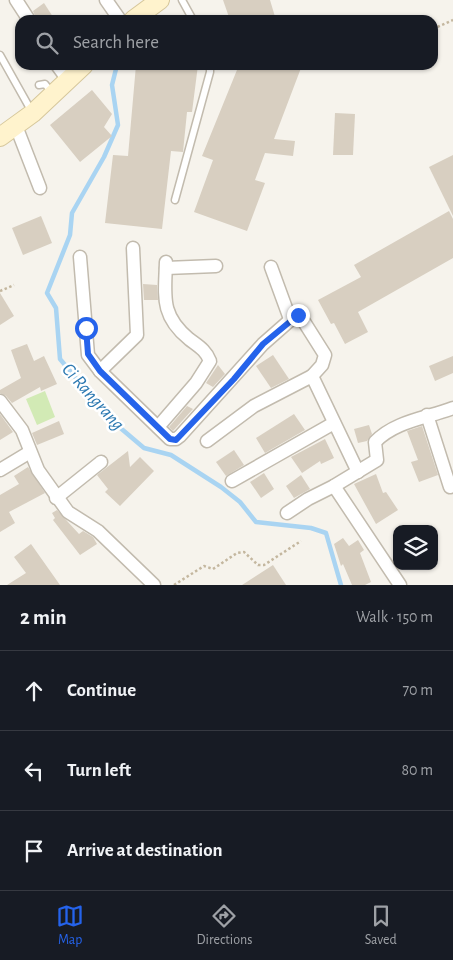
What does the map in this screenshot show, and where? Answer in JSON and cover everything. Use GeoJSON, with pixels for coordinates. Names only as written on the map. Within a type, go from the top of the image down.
{"type":"FeatureCollection","features":[{"type":"Feature","properties":{"kind":"main road"},"geometry":{"type":"LineString","coordinates":[[138,15],[160,0]]}},
{"type":"Feature","properties":{"kind":"main road"},"geometry":{"type":"LineString","coordinates":[[0,136],[33,113],[79,70]]}},
{"type":"Feature","properties":{"kind":"street"},"geometry":{"type":"LineString","coordinates":[[16,0],[26,15]]}},
{"type":"Feature","properties":{"kind":"street"},"geometry":{"type":"LineString","coordinates":[[106,0],[116,15]]}},
{"type":"Feature","properties":{"kind":"street"},"geometry":{"type":"LineString","coordinates":[[61,70],[68,80]]}},
{"type":"Feature","properties":{"kind":"street"},"geometry":{"type":"LineString","coordinates":[[16,126],[40,188]]}},
{"type":"Feature","properties":{"kind":"street"},"geometry":{"type":"LineString","coordinates":[[100,371],[137,334],[133,248]]}},
{"type":"Feature","properties":{"kind":"street"},"geometry":{"type":"LineString","coordinates":[[80,257],[88,354],[100,371],[171,440],[180,436],[263,344],[290,319],[296,315],[301,317],[324,352],[324,363],[312,376],[254,406],[207,441]]}},
{"type":"Feature","properties":{"kind":"street"},"geometry":{"type":"LineString","coordinates":[[158,427],[196,383],[210,361],[204,350],[188,338],[168,316],[165,299],[166,265],[216,266]]}},
{"type":"Feature","properties":{"kind":"street"},"geometry":{"type":"LineString","coordinates":[[271,266],[290,319]]}},
{"type":"Feature","properties":{"kind":"street"},"geometry":{"type":"LineString","coordinates":[[312,376],[358,472]]}},
{"type":"Feature","properties":{"kind":"street"},"geometry":{"type":"LineString","coordinates":[[0,401],[22,430],[38,470],[56,498],[68,512],[98,531],[154,585]]}},
{"type":"Feature","properties":{"kind":"street"},"geometry":{"type":"LineString","coordinates":[[287,513],[377,460],[376,440],[403,424],[453,408]]}},
{"type":"Feature","properties":{"kind":"street"},"geometry":{"type":"LineString","coordinates":[[427,415],[450,487]]}},
{"type":"Feature","properties":{"kind":"street"},"geometry":{"type":"LineString","coordinates":[[232,481],[334,423]]}},
{"type":"Feature","properties":{"kind":"street"},"geometry":{"type":"LineString","coordinates":[[0,470],[30,452]]}},
{"type":"Feature","properties":{"kind":"street"},"geometry":{"type":"LineString","coordinates":[[56,498],[100,462]]}},
{"type":"Feature","properties":{"kind":"street"},"geometry":{"type":"LineString","coordinates":[[334,486],[400,585]]}},
{"type":"Feature","properties":{"kind":"lane"},"geometry":{"type":"LineString","coordinates":[[182,0],[190,15]]}},
{"type":"Feature","properties":{"kind":"lane"},"geometry":{"type":"LineString","coordinates":[[0,55],[33,113]]}},
{"type":"Feature","properties":{"kind":"lane"},"geometry":{"type":"LineString","coordinates":[[175,200],[210,70]]}},
{"type":"Feature","properties":{"kind":"lane"},"geometry":{"type":"LineString","coordinates":[[39,85],[45,84],[54,95]]}},
{"type":"Feature","properties":{"kind":"path"},"geometry":{"type":"LineString","coordinates":[[438,27],[453,20]]}},
{"type":"Feature","properties":{"kind":"path"},"geometry":{"type":"LineString","coordinates":[[0,291],[14,285]]}},
{"type":"Feature","properties":{"kind":"path"},"geometry":{"type":"LineString","coordinates":[[174,585],[204,566],[213,568],[238,553],[244,552],[258,565],[264,565],[301,541]]}},
{"type":"Feature","properties":{"kind":"green space"},"geometry":{"type":"Polygon","coordinates":[[[45,391],[55,417],[37,425],[26,399],[45,391]]]}},
{"type":"Feature","properties":{"kind":"building"},"geometry":{"type":"Polygon","coordinates":[[[223,0],[270,0],[274,15],[228,15],[223,0]]]}},
{"type":"Feature","properties":{"kind":"building"},"geometry":{"type":"Polygon","coordinates":[[[44,3],[52,15],[35,15],[33,11],[44,3]]]}},
{"type":"Feature","properties":{"kind":"building"},"geometry":{"type":"Polygon","coordinates":[[[136,70],[197,70],[192,112],[187,112],[183,152],[171,151],[162,229],[105,223],[113,155],[128,156],[136,70]]]}},
{"type":"Feature","properties":{"kind":"building"},"geometry":{"type":"Polygon","coordinates":[[[237,70],[300,70],[274,139],[295,141],[293,156],[265,153],[255,180],[265,183],[247,231],[194,212],[213,160],[202,156],[237,70]]]}},
{"type":"Feature","properties":{"kind":"building"},"geometry":{"type":"Polygon","coordinates":[[[92,90],[112,114],[104,127],[112,136],[80,162],[50,125],[92,90]]]}},
{"type":"Feature","properties":{"kind":"building"},"geometry":{"type":"Polygon","coordinates":[[[335,113],[355,114],[353,155],[333,155],[335,113]]]}},
{"type":"Feature","properties":{"kind":"building"},"geometry":{"type":"Polygon","coordinates":[[[453,155],[453,216],[429,167],[453,155]]]}},
{"type":"Feature","properties":{"kind":"building"},"geometry":{"type":"Polygon","coordinates":[[[449,211],[453,219],[453,258],[358,312],[368,332],[345,344],[334,323],[331,324],[318,300],[361,277],[354,265],[449,211]]]}},
{"type":"Feature","properties":{"kind":"building"},"geometry":{"type":"Polygon","coordinates":[[[41,216],[52,243],[23,255],[12,228],[41,216]]]}},
{"type":"Feature","properties":{"kind":"building"},"geometry":{"type":"Polygon","coordinates":[[[143,284],[157,285],[158,300],[144,300],[143,284]]]}},
{"type":"Feature","properties":{"kind":"building"},"geometry":{"type":"Polygon","coordinates":[[[0,293],[14,316],[0,325],[0,293]]]}},
{"type":"Feature","properties":{"kind":"building"},"geometry":{"type":"Polygon","coordinates":[[[27,344],[34,361],[44,356],[57,384],[41,391],[40,387],[12,403],[6,396],[0,393],[0,390],[21,378],[11,350],[27,344]]]}},
{"type":"Feature","properties":{"kind":"building"},"geometry":{"type":"Polygon","coordinates":[[[273,355],[289,379],[271,388],[256,366],[273,355]]]}},
{"type":"Feature","properties":{"kind":"building"},"geometry":{"type":"Polygon","coordinates":[[[453,356],[453,373],[435,381],[429,366],[453,356]]]}},
{"type":"Feature","properties":{"kind":"building"},"geometry":{"type":"Polygon","coordinates":[[[218,365],[225,374],[213,387],[206,383],[218,365]]]}},
{"type":"Feature","properties":{"kind":"building"},"geometry":{"type":"Polygon","coordinates":[[[187,406],[193,409],[173,431],[169,427],[187,406]]]}},
{"type":"Feature","properties":{"kind":"building"},"geometry":{"type":"Polygon","coordinates":[[[0,414],[13,432],[0,440],[0,414]]]}},
{"type":"Feature","properties":{"kind":"building"},"geometry":{"type":"Polygon","coordinates":[[[294,414],[305,430],[265,453],[256,438],[294,414]]]}},
{"type":"Feature","properties":{"kind":"building"},"geometry":{"type":"Polygon","coordinates":[[[59,421],[64,434],[37,445],[32,433],[59,421]]]}},
{"type":"Feature","properties":{"kind":"building"},"geometry":{"type":"Polygon","coordinates":[[[369,425],[372,434],[367,441],[358,443],[354,429],[369,425]]]}},
{"type":"Feature","properties":{"kind":"building"},"geometry":{"type":"Polygon","coordinates":[[[422,426],[438,475],[419,482],[411,462],[418,460],[407,431],[422,426]]]}},
{"type":"Feature","properties":{"kind":"building"},"geometry":{"type":"Polygon","coordinates":[[[325,439],[334,458],[321,464],[320,461],[302,473],[291,457],[325,439]]]}},
{"type":"Feature","properties":{"kind":"building"},"geometry":{"type":"Polygon","coordinates":[[[234,450],[244,465],[226,476],[216,462],[234,450]]]}},
{"type":"Feature","properties":{"kind":"building"},"geometry":{"type":"Polygon","coordinates":[[[128,451],[130,467],[140,457],[154,471],[120,506],[105,492],[108,489],[97,475],[128,451]]]}},
{"type":"Feature","properties":{"kind":"building"},"geometry":{"type":"Polygon","coordinates":[[[28,467],[45,493],[9,512],[15,523],[0,532],[0,495],[19,484],[14,476],[28,467]]]}},
{"type":"Feature","properties":{"kind":"building"},"geometry":{"type":"Polygon","coordinates":[[[264,473],[274,489],[261,498],[250,482],[264,473]]]}},
{"type":"Feature","properties":{"kind":"building"},"geometry":{"type":"Polygon","coordinates":[[[376,474],[383,493],[386,492],[398,510],[376,524],[354,484],[376,474]]]}},
{"type":"Feature","properties":{"kind":"building"},"geometry":{"type":"Polygon","coordinates":[[[301,475],[310,489],[294,498],[286,486],[301,475]]]}},
{"type":"Feature","properties":{"kind":"building"},"geometry":{"type":"Polygon","coordinates":[[[57,510],[79,534],[83,531],[93,537],[97,544],[80,555],[53,520],[55,518],[52,513],[57,510]]]}},
{"type":"Feature","properties":{"kind":"building"},"geometry":{"type":"Polygon","coordinates":[[[343,538],[349,546],[358,540],[364,550],[360,553],[371,582],[365,585],[352,585],[343,564],[341,566],[334,544],[343,538]]]}},
{"type":"Feature","properties":{"kind":"building"},"geometry":{"type":"Polygon","coordinates":[[[31,544],[60,585],[7,585],[26,573],[14,557],[31,544]]]}},
{"type":"Feature","properties":{"kind":"building"},"geometry":{"type":"Polygon","coordinates":[[[273,565],[286,585],[242,585],[273,565]]]}},
{"type":"Feature","properties":{"kind":"waterway","name":"Ci Rangrang"},"geometry":{"type":"LineString","coordinates":[[116,70],[112,85],[118,125],[104,157],[72,213],[70,235],[47,293],[56,308],[60,359],[111,420],[144,448],[171,455],[221,487],[240,502],[256,522],[311,528],[326,533],[341,585]]}},
{"type":"Feature","properties":{"kind":"route"},"geometry":{"type":"LineString","coordinates":[[86,328],[88,354],[100,371],[171,440],[176,440],[234,379],[237,373],[263,344],[294,316],[298,315]]}}]}
